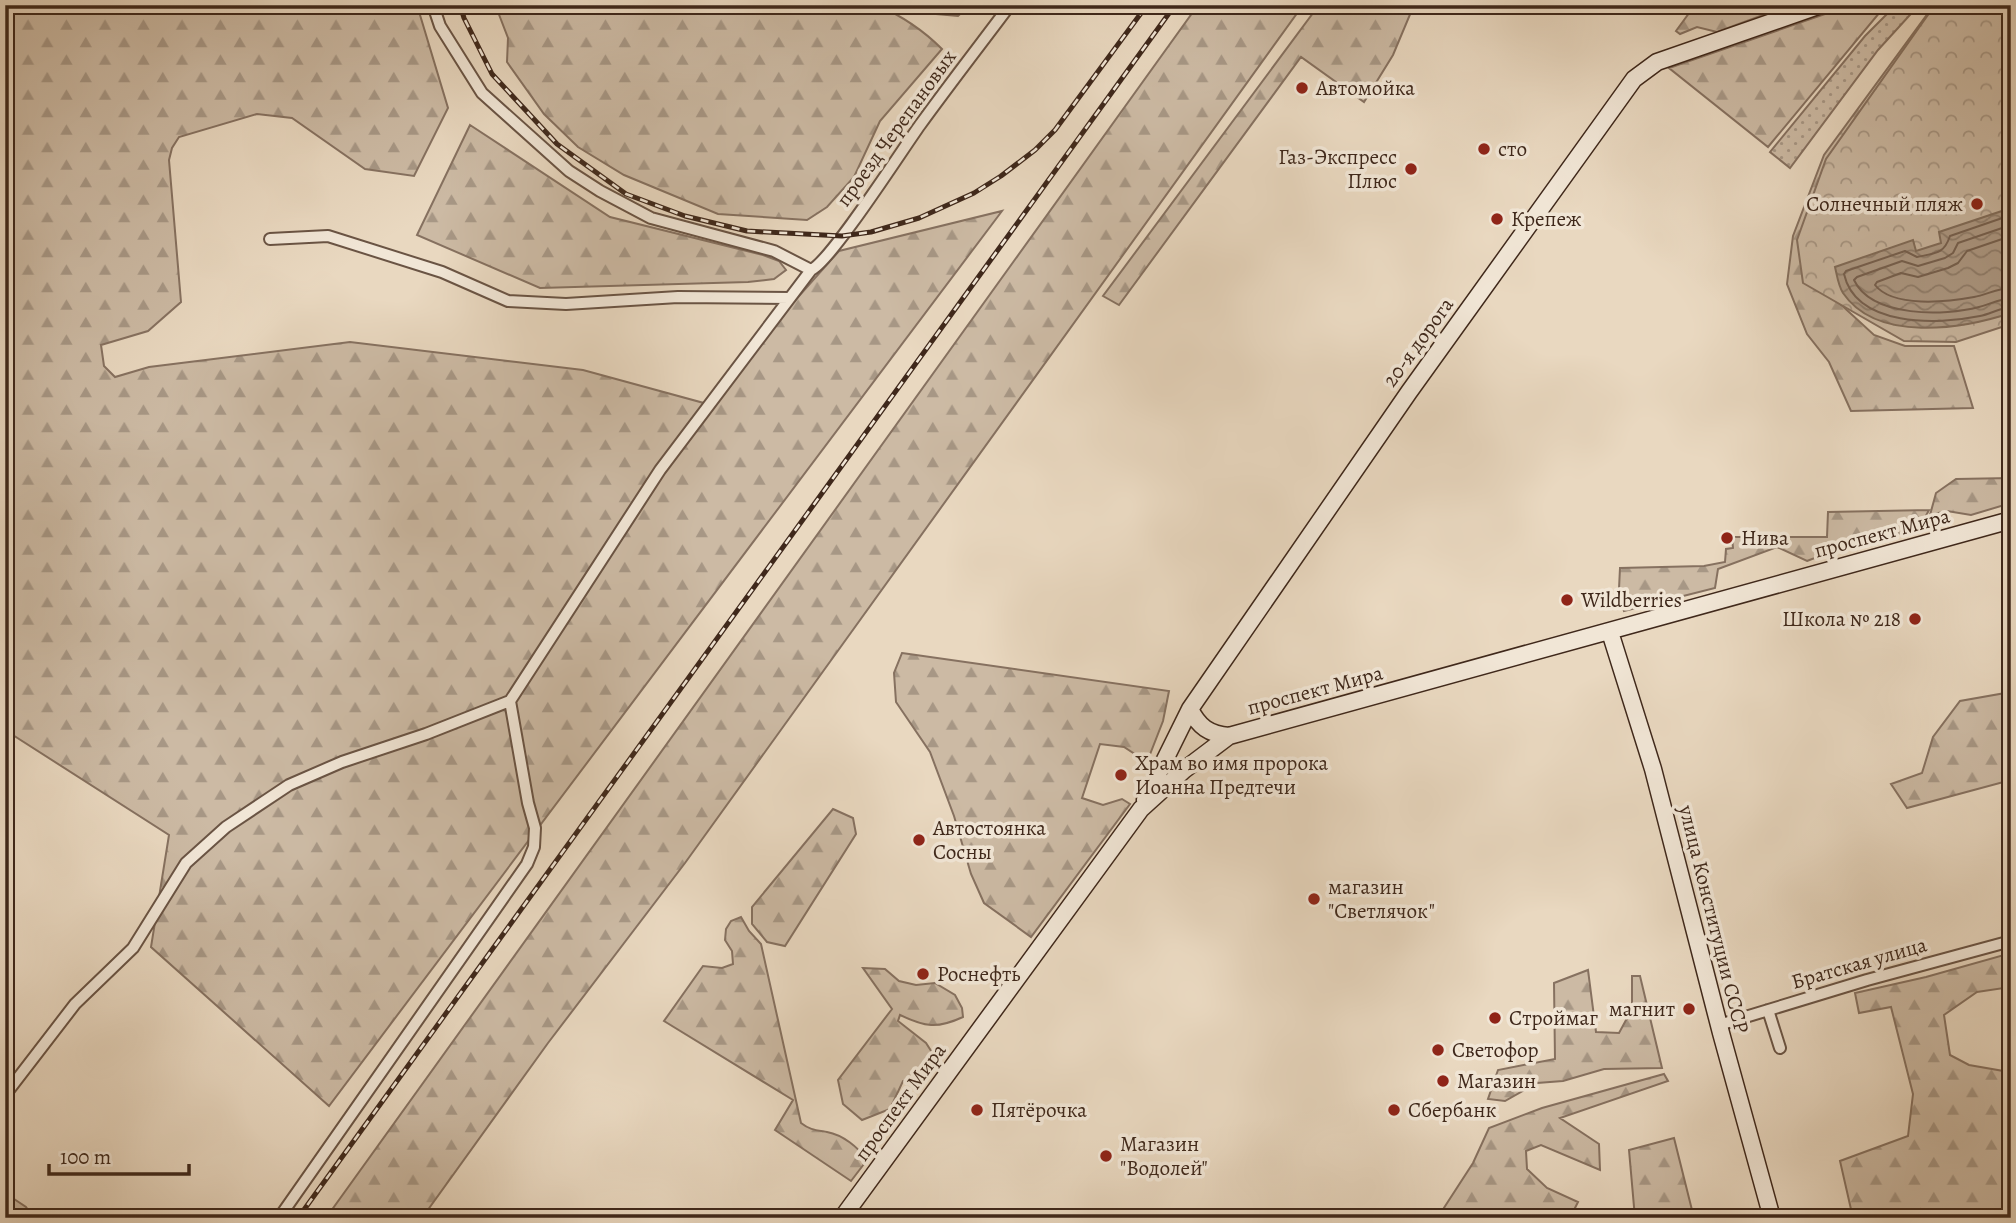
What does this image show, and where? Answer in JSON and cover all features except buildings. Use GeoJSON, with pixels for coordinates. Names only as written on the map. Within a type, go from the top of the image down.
{"type":"FeatureCollection","features":[{"type":"Feature","properties":{"kind":"main road","name":"20-я дорога"},"geometry":{"type":"LineString","coordinates":[[1141,808],[1190,709],[1416,381],[1634,79],[1657,62],[1821,5]]}},
{"type":"Feature","properties":{"kind":"main road","name":"проспект Мира"},"geometry":{"type":"LineString","coordinates":[[842,1218],[1141,808],[1184,770],[1229,736],[2011,520]]}},
{"type":"Feature","properties":{"kind":"main road","name":"улица Конституции СССР"},"geometry":{"type":"LineString","coordinates":[[1610,632],[1656,782],[1772,1218]]}},
{"type":"Feature","properties":{"kind":"main road"},"geometry":{"type":"LineString","coordinates":[[1190,709],[1196,721],[1212,734],[1229,736]]}},
{"type":"Feature","properties":{"kind":"street"},"geometry":{"type":"LineString","coordinates":[[433,5],[440,26],[482,93],[569,171],[651,218],[774,251],[811,270]]}},
{"type":"Feature","properties":{"kind":"street","name":"проезд Черепановых"},"geometry":{"type":"LineString","coordinates":[[510,701],[660,470],[811,270],[817,267],[842,236],[920,125],[1010,5]]}},
{"type":"Feature","properties":{"kind":"street"},"geometry":{"type":"LineString","coordinates":[[270,239],[328,236],[442,272],[508,301],[566,304],[678,297],[790,298]]}},
{"type":"Feature","properties":{"kind":"street"},"geometry":{"type":"LineString","coordinates":[[5,1096],[75,1004],[133,948],[186,863],[226,827],[289,785],[510,701],[534,828],[534,847],[518,879],[279,1218]]}},
{"type":"Feature","properties":{"kind":"street","name":"Братская улица"},"geometry":{"type":"LineString","coordinates":[[1719,1025],[2011,941]]}},
{"type":"Feature","properties":{"kind":"street"},"geometry":{"type":"LineString","coordinates":[[1768,1010],[1780,1048]]}},
{"type":"Feature","properties":{"kind":"green space"},"geometry":{"type":"Polygon","coordinates":[[[5,5],[417,5],[448,108],[414,176],[365,169],[292,118],[257,114],[179,137],[169,160],[181,302],[148,331],[101,345],[104,366],[115,377],[149,367],[350,342],[583,370],[704,403],[839,251],[1002,211],[329,1106],[151,947],[169,835],[5,730],[5,5]]]}},
{"type":"Feature","properties":{"kind":"green space"},"geometry":{"type":"Polygon","coordinates":[[[490,5],[877,5],[912,24],[942,49],[880,121],[854,177],[827,207],[807,220],[718,214],[624,175],[578,147],[544,114],[507,62],[508,38],[498,12],[490,5]]]}},
{"type":"Feature","properties":{"kind":"green space"},"geometry":{"type":"Polygon","coordinates":[[[917,5],[970,5],[958,16],[936,14],[917,5]]]}},
{"type":"Feature","properties":{"kind":"green space"},"geometry":{"type":"Polygon","coordinates":[[[1198,5],[1303,5],[685,863],[548,1043],[422,1218],[326,1218],[1198,5]]]}},
{"type":"Feature","properties":{"kind":"green space"},"geometry":{"type":"Polygon","coordinates":[[[1319,5],[1414,5],[1393,55],[1364,102],[1301,57],[1119,305],[1103,296],[1319,5]]]}},
{"type":"Feature","properties":{"kind":"green space"},"geometry":{"type":"Polygon","coordinates":[[[1695,5],[1790,5],[1717,32],[1697,27],[1680,34],[1676,31],[1695,5]]]}},
{"type":"Feature","properties":{"kind":"green space"},"geometry":{"type":"Polygon","coordinates":[[[1851,5],[1889,5],[1880,12],[1768,147],[1669,68],[1851,5]]]}},
{"type":"Feature","properties":{"kind":"green space"},"geometry":{"type":"Polygon","coordinates":[[[1896,5],[1919,5],[1878,50],[1790,168],[1770,152],[1865,36],[1896,5]]]}},
{"type":"Feature","properties":{"kind":"green space"},"geometry":{"type":"Polygon","coordinates":[[[1934,5],[2011,5],[1837,301],[1874,335],[1905,346],[1954,346],[1973,408],[1851,411],[1829,362],[1807,334],[1787,284],[1793,236],[1824,155],[1934,5]]]}},
{"type":"Feature","properties":{"kind":"green space"},"geometry":{"type":"Polygon","coordinates":[[[1935,5],[2011,5],[2011,324],[1956,342],[1904,341],[1803,283],[1797,240],[1826,159],[1935,5]]]}},
{"type":"Feature","properties":{"kind":"green space"},"geometry":{"type":"Polygon","coordinates":[[[470,125],[610,217],[763,255],[779,261],[786,270],[774,279],[748,282],[540,288],[417,235],[470,125]]]}},
{"type":"Feature","properties":{"kind":"green space"},"geometry":{"type":"Polygon","coordinates":[[[2011,478],[2011,503],[1971,515],[1947,511],[1930,515],[1936,493],[1956,479],[2011,478]]]}},
{"type":"Feature","properties":{"kind":"green space"},"geometry":{"type":"Polygon","coordinates":[[[1929,510],[1920,527],[1807,561],[1777,547],[1718,569],[1715,588],[1624,611],[1619,589],[1620,568],[1704,566],[1725,562],[1726,549],[1733,548],[1732,537],[1827,537],[1828,512],[1929,510]]]}},
{"type":"Feature","properties":{"kind":"green space"},"geometry":{"type":"Polygon","coordinates":[[[902,653],[1169,691],[1163,721],[1147,762],[1124,747],[1100,744],[1082,798],[1103,805],[1122,799],[1130,804],[1031,937],[984,903],[971,874],[954,816],[930,752],[896,702],[894,673],[902,653]]]}},
{"type":"Feature","properties":{"kind":"green space"},"geometry":{"type":"Polygon","coordinates":[[[2011,692],[2011,780],[1907,808],[1891,784],[1922,773],[1933,737],[1960,701],[2011,692]]]}},
{"type":"Feature","properties":{"kind":"green space"},"geometry":{"type":"Polygon","coordinates":[[[833,809],[853,818],[856,834],[785,946],[767,942],[752,924],[752,907],[833,809]]]}},
{"type":"Feature","properties":{"kind":"green space"},"geometry":{"type":"Polygon","coordinates":[[[741,917],[761,944],[801,1123],[839,1136],[850,1142],[863,1155],[867,1160],[851,1181],[775,1130],[793,1100],[664,1021],[703,966],[722,968],[733,964],[732,951],[725,940],[726,929],[731,921],[741,917]]]}},
{"type":"Feature","properties":{"kind":"green space"},"geometry":{"type":"Polygon","coordinates":[[[2011,953],[2011,987],[1977,992],[1944,1015],[1950,1055],[1969,1065],[2009,1072],[2011,1075],[2011,1102],[2004,1121],[2011,1126],[2011,1218],[1927,1218],[1920,1209],[1892,1218],[1853,1218],[1840,1161],[1908,1136],[1913,1094],[1891,1007],[1859,1013],[1855,993],[1926,977],[2011,953]]]}},
{"type":"Feature","properties":{"kind":"green space"},"geometry":{"type":"Polygon","coordinates":[[[863,968],[885,969],[899,981],[916,985],[935,983],[955,995],[962,1008],[963,1017],[931,1025],[900,1015],[898,1021],[926,1043],[935,1057],[925,1075],[903,1081],[890,1109],[862,1120],[843,1104],[838,1080],[892,1009],[863,968]]]}},
{"type":"Feature","properties":{"kind":"green space"},"geometry":{"type":"Polygon","coordinates":[[[1588,970],[1596,1032],[1619,1033],[1632,1009],[1632,976],[1640,976],[1662,1068],[1604,1069],[1563,1081],[1537,1083],[1505,1101],[1488,1099],[1498,1070],[1555,1059],[1554,983],[1588,970]]]}},
{"type":"Feature","properties":{"kind":"green space"},"geometry":{"type":"Polygon","coordinates":[[[1664,1074],[1668,1081],[1560,1118],[1599,1144],[1600,1170],[1541,1145],[1526,1151],[1527,1169],[1547,1188],[1578,1202],[1570,1218],[1475,1218],[1472,1215],[1459,1217],[1440,1214],[1473,1163],[1489,1128],[1542,1108],[1664,1074]]]}},
{"type":"Feature","properties":{"kind":"green space"},"geometry":{"type":"Polygon","coordinates":[[[1674,1138],[1694,1218],[1635,1218],[1629,1150],[1674,1138]]]}},
{"type":"Feature","properties":{"kind":"green space"},"geometry":{"type":"Polygon","coordinates":[[[5,1193],[26,1207],[33,1218],[5,1218],[5,1193]]]}},
{"type":"Feature","properties":{"kind":"water"},"geometry":{"type":"Polygon","coordinates":[[[2011,208],[2011,313],[1945,327],[1898,326],[1858,309],[1841,290],[1835,267],[1913,240],[1916,251],[1941,243],[1939,232],[2011,208]]]}},
{"type":"Feature","properties":{"kind":"railway"},"geometry":{"type":"LineString","coordinates":[[460,5],[492,74],[557,144],[626,194],[685,216],[747,231],[842,236],[871,232],[919,218],[974,193],[1001,176],[1035,150],[1055,130],[1147,5]]}},
{"type":"Feature","properties":{"kind":"railway"},"geometry":{"type":"LineString","coordinates":[[298,1218],[1175,5]]}},
{"type":"Feature","properties":{"kind":"place","name":"Автомойка"},"geometry":{"type":"Point","coordinates":[1302,88]}},
{"type":"Feature","properties":{"kind":"place","name":"сто"},"geometry":{"type":"Point","coordinates":[1484,149]}},
{"type":"Feature","properties":{"kind":"place","name":"Газ-Экспресс Плюс"},"geometry":{"type":"Point","coordinates":[1411,169]}},
{"type":"Feature","properties":{"kind":"place","name":"Солнечный пляж"},"geometry":{"type":"Point","coordinates":[1977,204]}},
{"type":"Feature","properties":{"kind":"place","name":"Крепеж"},"geometry":{"type":"Point","coordinates":[1497,219]}},
{"type":"Feature","properties":{"kind":"place","name":"Нива"},"geometry":{"type":"Point","coordinates":[1727,538]}},
{"type":"Feature","properties":{"kind":"place","name":"Wildberries"},"geometry":{"type":"Point","coordinates":[1567,600]}},
{"type":"Feature","properties":{"kind":"place","name":"Школа № 218"},"geometry":{"type":"Point","coordinates":[1915,619]}},
{"type":"Feature","properties":{"kind":"place","name":"Храм во имя пророка Иоанна Предтечи"},"geometry":{"type":"Point","coordinates":[1121,775]}},
{"type":"Feature","properties":{"kind":"place","name":"Автостоянка Сосны"},"geometry":{"type":"Point","coordinates":[919,840]}},
{"type":"Feature","properties":{"kind":"place","name":"магазин \"Светлячок\""},"geometry":{"type":"Point","coordinates":[1314,899]}},
{"type":"Feature","properties":{"kind":"place","name":"Роснефть"},"geometry":{"type":"Point","coordinates":[923,974]}},
{"type":"Feature","properties":{"kind":"place","name":"магнит"},"geometry":{"type":"Point","coordinates":[1689,1009]}},
{"type":"Feature","properties":{"kind":"place","name":"Строймаг"},"geometry":{"type":"Point","coordinates":[1495,1018]}},
{"type":"Feature","properties":{"kind":"place","name":"Светофор"},"geometry":{"type":"Point","coordinates":[1438,1050]}},
{"type":"Feature","properties":{"kind":"place","name":"Магазин"},"geometry":{"type":"Point","coordinates":[1443,1081]}},
{"type":"Feature","properties":{"kind":"place","name":"Пятёрочка"},"geometry":{"type":"Point","coordinates":[977,1110]}},
{"type":"Feature","properties":{"kind":"place","name":"Сбербанк"},"geometry":{"type":"Point","coordinates":[1394,1110]}},
{"type":"Feature","properties":{"kind":"place","name":"Магазин \"Водолей\""},"geometry":{"type":"Point","coordinates":[1106,1156]}}]}
